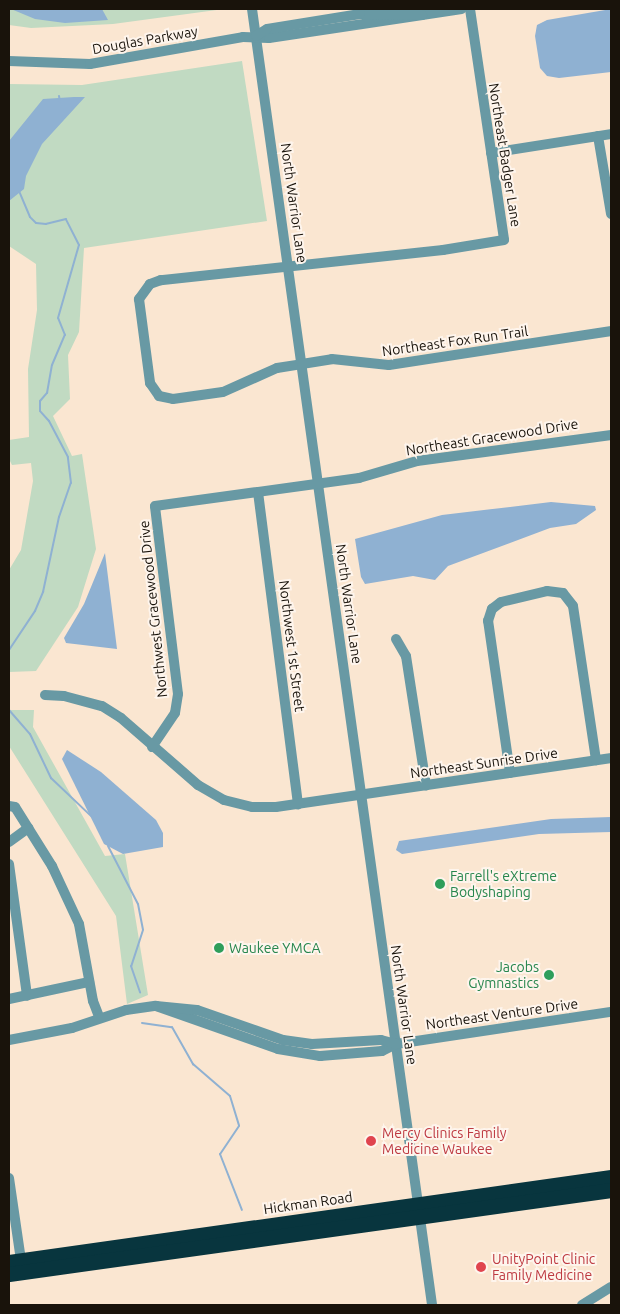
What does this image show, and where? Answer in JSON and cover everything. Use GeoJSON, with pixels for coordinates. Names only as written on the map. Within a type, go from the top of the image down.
{"type":"FeatureCollection","features":[{"type":"Feature","properties":{"kind":"highway","name":"Hickman Road"},"geometry":{"type":"LineString","coordinates":[[419,1211],[611,1177]]}},
{"type":"Feature","properties":{"kind":"highway","name":"Hickman Road"},"geometry":{"type":"LineString","coordinates":[[15,1267],[419,1211],[611,1190]]}},
{"type":"Feature","properties":{"kind":"street","name":"North Warrior Lane"},"geometry":{"type":"LineString","coordinates":[[252,9],[432,1305]]}},
{"type":"Feature","properties":{"kind":"street","name":"Douglas Parkway"},"geometry":{"type":"LineString","coordinates":[[9,62],[90,64],[256,36],[269,38],[462,9]]}},
{"type":"Feature","properties":{"kind":"street","name":"Northeast Badger Lane"},"geometry":{"type":"LineString","coordinates":[[289,266],[504,240],[470,9]]}},
{"type":"Feature","properties":{"kind":"street"},"geometry":{"type":"LineString","coordinates":[[491,153],[611,134]]}},
{"type":"Feature","properties":{"kind":"street"},"geometry":{"type":"LineString","coordinates":[[598,136],[611,214]]}},
{"type":"Feature","properties":{"kind":"street","name":"Northeast Fox Run Trail"},"geometry":{"type":"LineString","coordinates":[[289,266],[161,280],[142,292],[140,309],[150,384],[158,396],[173,399],[223,392],[277,368],[332,359],[389,365],[611,332]]}},
{"type":"Feature","properties":{"kind":"street","name":"Northeast Gracewood Drive"},"geometry":{"type":"LineString","coordinates":[[318,484],[359,478],[417,461],[611,435]]}},
{"type":"Feature","properties":{"kind":"street","name":"Northwest Gracewood Drive"},"geometry":{"type":"LineString","coordinates":[[152,747],[175,713],[178,694],[155,506],[318,484]]}},
{"type":"Feature","properties":{"kind":"street","name":"Northwest 1st Street"},"geometry":{"type":"LineString","coordinates":[[258,492],[298,804]]}},
{"type":"Feature","properties":{"kind":"street"},"geometry":{"type":"LineString","coordinates":[[510,773],[488,621],[492,609],[501,602],[547,591],[563,593],[572,606],[596,760]]}},
{"type":"Feature","properties":{"kind":"street"},"geometry":{"type":"LineString","coordinates":[[396,639],[406,656],[426,785]]}},
{"type":"Feature","properties":{"kind":"street","name":"Northeast Sunrise Drive"},"geometry":{"type":"LineString","coordinates":[[45,695],[64,696],[102,706],[198,785],[224,800],[252,807],[298,804],[611,758]]}},
{"type":"Feature","properties":{"kind":"street"},"geometry":{"type":"LineString","coordinates":[[9,806],[14,806],[52,866],[79,924],[90,982],[100,1017]]}},
{"type":"Feature","properties":{"kind":"street"},"geometry":{"type":"LineString","coordinates":[[9,842],[28,828]]}},
{"type":"Feature","properties":{"kind":"street"},"geometry":{"type":"LineString","coordinates":[[9,864],[27,996]]}},
{"type":"Feature","properties":{"kind":"street"},"geometry":{"type":"LineString","coordinates":[[9,999],[90,982]]}},
{"type":"Feature","properties":{"kind":"street","name":"Northeast Venture Drive"},"geometry":{"type":"LineString","coordinates":[[9,1040],[72,1028],[100,1017],[156,1006],[197,1010],[283,1040],[312,1044],[381,1040],[396,1044],[611,1012]]}},
{"type":"Feature","properties":{"kind":"street"},"geometry":{"type":"LineString","coordinates":[[9,1178],[15,1267]]}},
{"type":"Feature","properties":{"kind":"street"},"geometry":{"type":"LineString","coordinates":[[582,1305],[611,1286]]}},
{"type":"Feature","properties":{"kind":"green space"},"geometry":{"type":"Polygon","coordinates":[[[9,9],[224,9],[113,24],[31,28],[9,25],[9,9]]]}},
{"type":"Feature","properties":{"kind":"green space"},"geometry":{"type":"Polygon","coordinates":[[[242,61],[267,221],[84,248],[79,332],[68,355],[70,399],[53,416],[72,456],[82,454],[96,549],[78,607],[36,671],[9,672],[9,570],[21,550],[33,481],[31,463],[12,465],[9,459],[9,440],[29,437],[28,369],[37,310],[36,264],[9,246],[9,84],[82,85],[242,61]]]}},
{"type":"Feature","properties":{"kind":"green space"},"geometry":{"type":"Polygon","coordinates":[[[9,710],[34,710],[33,727],[105,856],[125,854],[148,995],[127,1004],[116,916],[9,746],[9,710]]]}},
{"type":"Feature","properties":{"kind":"water"},"geometry":{"type":"Polygon","coordinates":[[[11,9],[102,9],[108,20],[65,23],[35,19],[11,9]]]}},
{"type":"Feature","properties":{"kind":"water"},"geometry":{"type":"Polygon","coordinates":[[[611,9],[611,72],[559,78],[547,76],[540,68],[535,36],[537,25],[547,20],[611,9]]]}},
{"type":"Feature","properties":{"kind":"water"},"geometry":{"type":"Polygon","coordinates":[[[85,97],[42,144],[26,176],[24,189],[9,201],[9,141],[43,99],[85,97]]]}},
{"type":"Feature","properties":{"kind":"water"},"geometry":{"type":"Polygon","coordinates":[[[551,502],[595,506],[596,510],[576,524],[550,528],[448,566],[435,580],[413,576],[365,584],[361,577],[355,539],[442,515],[551,502]]]}},
{"type":"Feature","properties":{"kind":"water"},"geometry":{"type":"Polygon","coordinates":[[[105,553],[117,649],[66,643],[64,638],[84,604],[105,553]]]}},
{"type":"Feature","properties":{"kind":"water"},"geometry":{"type":"Polygon","coordinates":[[[67,750],[101,772],[156,820],[163,833],[163,847],[123,854],[104,844],[62,759],[67,750]]]}},
{"type":"Feature","properties":{"kind":"water"},"geometry":{"type":"Polygon","coordinates":[[[611,817],[611,832],[539,834],[402,854],[396,850],[399,841],[551,819],[611,817]]]}},
{"type":"Feature","properties":{"kind":"waterway"},"geometry":{"type":"LineString","coordinates":[[59,96],[60,102]]}},
{"type":"Feature","properties":{"kind":"waterway"},"geometry":{"type":"LineString","coordinates":[[9,650],[35,611],[43,592],[59,517],[71,483],[68,457],[49,421],[40,411],[40,401],[47,393],[52,365],[65,335],[58,318],[79,245],[66,219],[46,224],[36,223],[30,217],[19,191]]}},
{"type":"Feature","properties":{"kind":"waterway"},"geometry":{"type":"LineString","coordinates":[[9,710],[30,734],[51,778],[91,816]]}},
{"type":"Feature","properties":{"kind":"waterway"},"geometry":{"type":"LineString","coordinates":[[108,846],[138,904],[143,930],[131,966],[140,992]]}},
{"type":"Feature","properties":{"kind":"waterway"},"geometry":{"type":"LineString","coordinates":[[142,1023],[172,1027],[193,1064],[230,1096],[239,1126],[220,1154],[242,1210]]}},
{"type":"Feature","properties":{"kind":"place","name":"Farrell's eXtreme Bodyshaping"},"geometry":{"type":"Point","coordinates":[440,884]}},
{"type":"Feature","properties":{"kind":"place","name":"Waukee YMCA"},"geometry":{"type":"Point","coordinates":[219,948]}},
{"type":"Feature","properties":{"kind":"place","name":"Jacobs Gymnastics"},"geometry":{"type":"Point","coordinates":[549,975]}},
{"type":"Feature","properties":{"kind":"place","name":"Mercy Clinics Family Medicine Waukee"},"geometry":{"type":"Point","coordinates":[371,1141]}},
{"type":"Feature","properties":{"kind":"place","name":"UnityPoint Clinic Family Medicine"},"geometry":{"type":"Point","coordinates":[481,1267]}}]}
